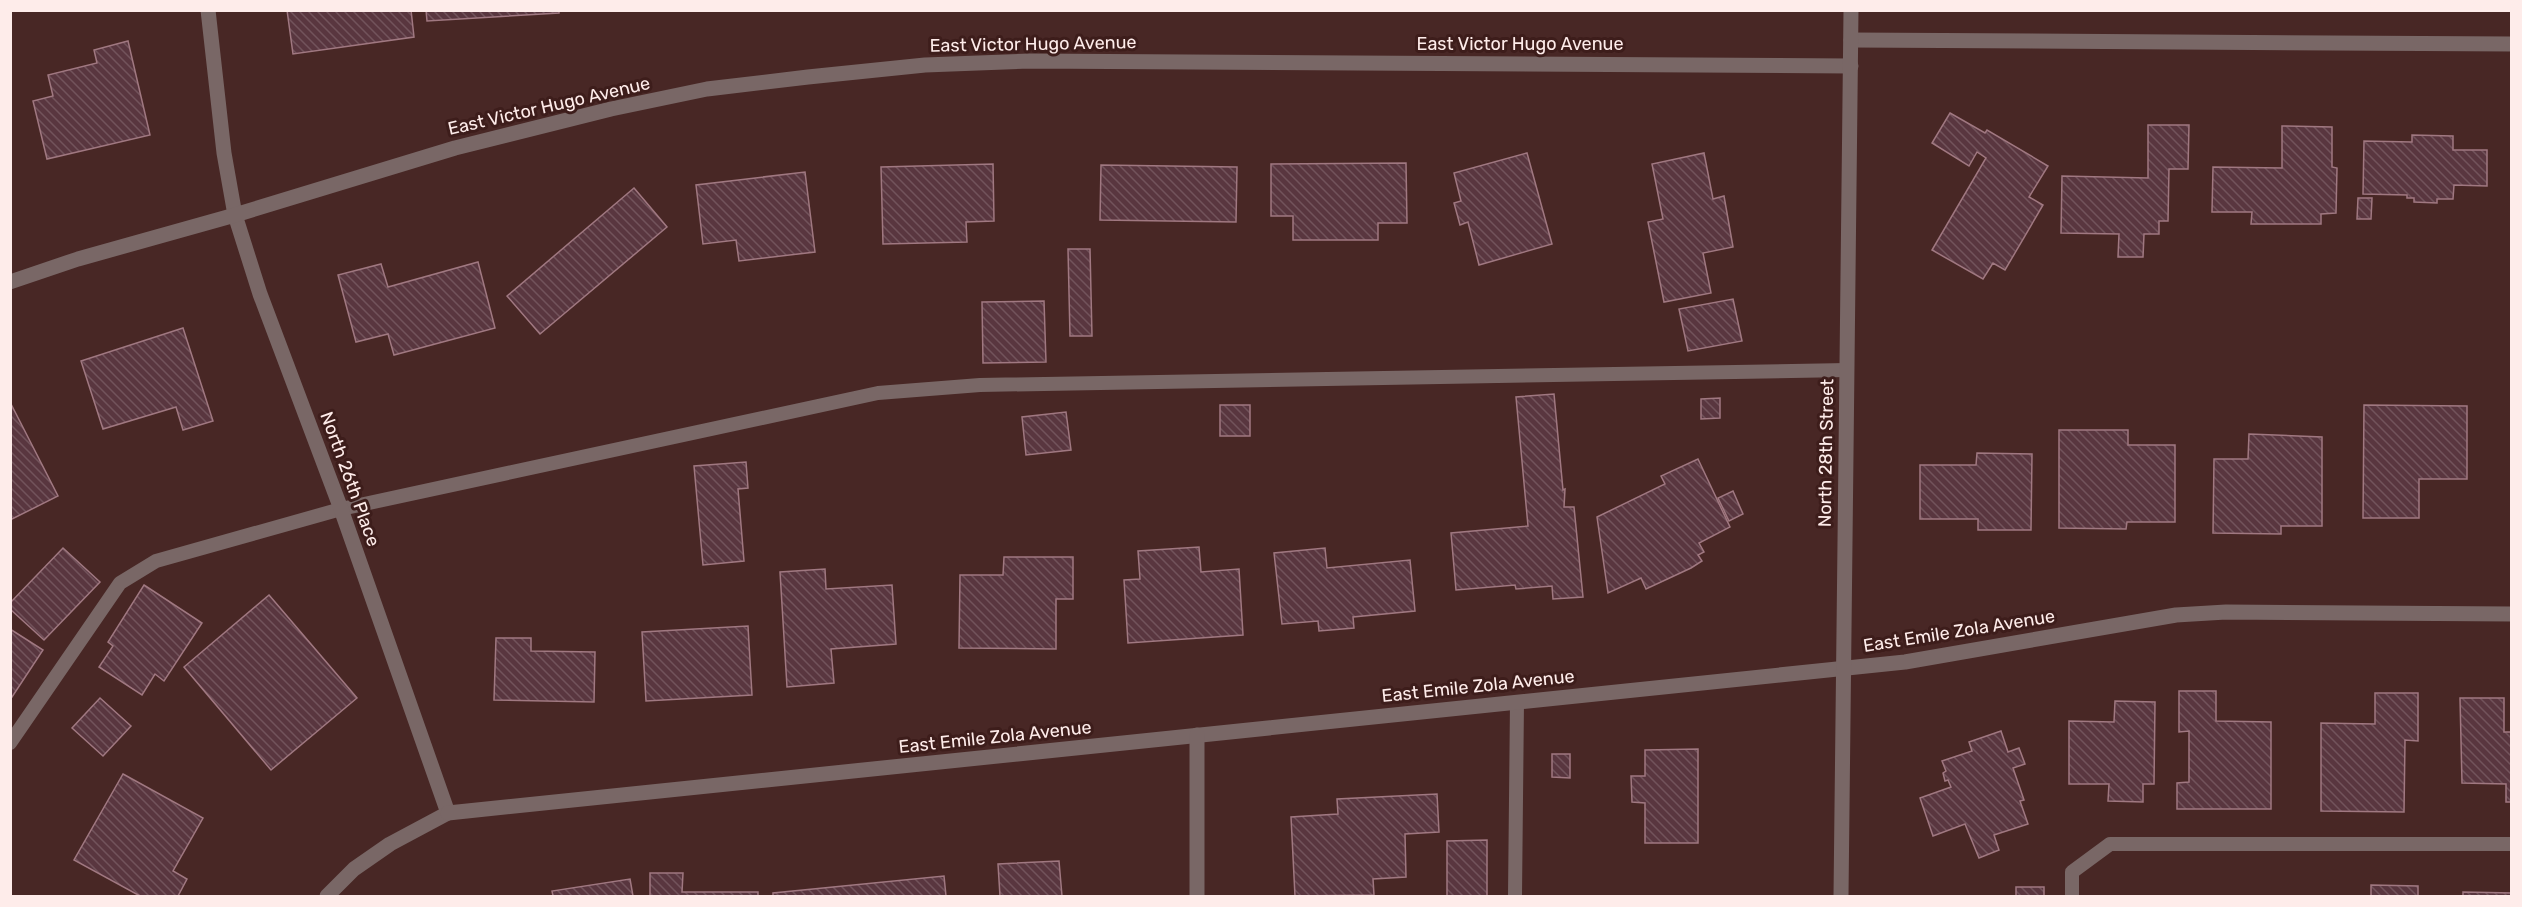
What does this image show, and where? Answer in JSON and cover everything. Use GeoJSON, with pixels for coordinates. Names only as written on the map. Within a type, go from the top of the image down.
{"type":"FeatureCollection","features":[{"type":"Feature","properties":{"kind":"street","name":"North 26th Place"},"geometry":{"type":"LineString","coordinates":[[208,10],[224,153],[235,215],[260,294],[341,509],[448,813]]}},
{"type":"Feature","properties":{"kind":"street","name":"North 28th Street"},"geometry":{"type":"LineString","coordinates":[[1841,897],[1851,10]]}},
{"type":"Feature","properties":{"kind":"street"},"geometry":{"type":"LineString","coordinates":[[1851,40],[2511,44]]}},
{"type":"Feature","properties":{"kind":"street","name":"East Victor Hugo Avenue"},"geometry":{"type":"LineString","coordinates":[[10,282],[78,259],[235,215],[455,147],[707,89],[925,65],[1029,61],[1851,66]]}},
{"type":"Feature","properties":{"kind":"street","name":"East Emile Zola Avenue"},"geometry":{"type":"LineString","coordinates":[[448,813],[1905,662],[2176,615],[2226,612],[2511,614]]}},
{"type":"Feature","properties":{"kind":"street"},"geometry":{"type":"LineString","coordinates":[[1197,735],[1197,897]]}},
{"type":"Feature","properties":{"kind":"street"},"geometry":{"type":"LineString","coordinates":[[327,897],[354,869],[390,844],[448,813]]}},
{"type":"Feature","properties":{"kind":"lane"},"geometry":{"type":"LineString","coordinates":[[10,743],[120,583],[156,561],[341,509],[878,393],[929,387],[1847,370]]}},
{"type":"Feature","properties":{"kind":"lane"},"geometry":{"type":"LineString","coordinates":[[1515,897],[1517,702]]}},
{"type":"Feature","properties":{"kind":"lane"},"geometry":{"type":"LineString","coordinates":[[2072,897],[2072,872],[2110,844],[2511,844]]}},
{"type":"Feature","properties":{"kind":"building"},"geometry":{"type":"Polygon","coordinates":[[[287,10],[411,10],[414,37],[293,54],[287,10]]]}},
{"type":"Feature","properties":{"kind":"building"},"geometry":{"type":"Polygon","coordinates":[[[426,10],[559,10],[559,13],[427,21],[426,10]]]}},
{"type":"Feature","properties":{"kind":"building"},"geometry":{"type":"Polygon","coordinates":[[[128,41],[150,135],[47,159],[33,101],[53,96],[48,75],[97,63],[94,50],[128,41]]]}},
{"type":"Feature","properties":{"kind":"building"},"geometry":{"type":"Polygon","coordinates":[[[1950,113],[1985,133],[1987,130],[2048,166],[2029,197],[2043,205],[2005,270],[1993,263],[1983,279],[1932,250],[1986,158],[1977,152],[1969,166],[1932,143],[1950,113]]]}},
{"type":"Feature","properties":{"kind":"building"},"geometry":{"type":"Polygon","coordinates":[[[2148,125],[2189,125],[2188,169],[2169,169],[2168,221],[2159,221],[2159,234],[2144,234],[2143,257],[2118,257],[2119,234],[2061,233],[2062,176],[2148,178],[2148,125]]]}},
{"type":"Feature","properties":{"kind":"building"},"geometry":{"type":"Polygon","coordinates":[[[2282,126],[2332,127],[2332,167],[2337,168],[2336,213],[2321,214],[2321,224],[2251,224],[2252,212],[2212,212],[2213,167],[2282,168],[2282,126]]]}},
{"type":"Feature","properties":{"kind":"building"},"geometry":{"type":"Polygon","coordinates":[[[2412,135],[2453,136],[2453,150],[2487,150],[2487,186],[2454,185],[2453,199],[2437,199],[2437,203],[2414,202],[2414,198],[2407,198],[2407,195],[2363,194],[2364,141],[2412,142],[2412,135]]]}},
{"type":"Feature","properties":{"kind":"building"},"geometry":{"type":"Polygon","coordinates":[[[1527,153],[1552,244],[1479,265],[1468,222],[1460,225],[1454,203],[1461,201],[1454,173],[1527,153]]]}},
{"type":"Feature","properties":{"kind":"building"},"geometry":{"type":"Polygon","coordinates":[[[1704,153],[1713,199],[1724,196],[1733,247],[1703,253],[1711,293],[1664,302],[1648,222],[1663,219],[1652,164],[1704,153]]]}},
{"type":"Feature","properties":{"kind":"building"},"geometry":{"type":"Polygon","coordinates":[[[1406,163],[1407,223],[1378,223],[1378,240],[1293,240],[1293,216],[1271,216],[1271,164],[1406,163]]]}},
{"type":"Feature","properties":{"kind":"building"},"geometry":{"type":"Polygon","coordinates":[[[993,164],[994,221],[966,222],[967,242],[883,244],[881,167],[993,164]]]}},
{"type":"Feature","properties":{"kind":"building"},"geometry":{"type":"Polygon","coordinates":[[[1101,165],[1237,167],[1236,222],[1100,220],[1101,165]]]}},
{"type":"Feature","properties":{"kind":"building"},"geometry":{"type":"Polygon","coordinates":[[[805,172],[815,252],[739,261],[736,240],[703,244],[696,185],[805,172]]]}},
{"type":"Feature","properties":{"kind":"building"},"geometry":{"type":"Polygon","coordinates":[[[634,188],[667,227],[540,334],[507,296],[634,188]]]}},
{"type":"Feature","properties":{"kind":"building"},"geometry":{"type":"Polygon","coordinates":[[[2358,198],[2372,198],[2371,219],[2357,219],[2358,198]]]}},
{"type":"Feature","properties":{"kind":"building"},"geometry":{"type":"Polygon","coordinates":[[[1068,249],[1090,249],[1092,336],[1070,336],[1068,249]]]}},
{"type":"Feature","properties":{"kind":"building"},"geometry":{"type":"Polygon","coordinates":[[[478,262],[495,328],[394,355],[388,334],[356,342],[338,275],[381,264],[388,287],[478,262]]]}},
{"type":"Feature","properties":{"kind":"building"},"geometry":{"type":"Polygon","coordinates":[[[1733,299],[1742,341],[1688,351],[1679,309],[1733,299]]]}},
{"type":"Feature","properties":{"kind":"building"},"geometry":{"type":"Polygon","coordinates":[[[1044,301],[1046,362],[983,363],[982,302],[1044,301]]]}},
{"type":"Feature","properties":{"kind":"building"},"geometry":{"type":"Polygon","coordinates":[[[183,328],[213,421],[183,430],[176,407],[103,429],[81,361],[183,328]]]}},
{"type":"Feature","properties":{"kind":"building"},"geometry":{"type":"Polygon","coordinates":[[[1554,394],[1563,490],[1565,489],[1564,507],[1574,507],[1583,597],[1553,599],[1552,586],[1516,589],[1515,585],[1456,590],[1451,533],[1528,526],[1516,397],[1554,394]]]}},
{"type":"Feature","properties":{"kind":"building"},"geometry":{"type":"Polygon","coordinates":[[[1720,398],[1720,418],[1701,419],[1701,399],[1720,398]]]}},
{"type":"Feature","properties":{"kind":"building"},"geometry":{"type":"Polygon","coordinates":[[[10,402],[58,496],[10,520],[10,402]]]}},
{"type":"Feature","properties":{"kind":"building"},"geometry":{"type":"Polygon","coordinates":[[[1220,405],[1250,405],[1250,436],[1220,436],[1220,405]]]}},
{"type":"Feature","properties":{"kind":"building"},"geometry":{"type":"Polygon","coordinates":[[[2364,405],[2467,406],[2467,479],[2419,479],[2419,518],[2363,518],[2364,405]]]}},
{"type":"Feature","properties":{"kind":"building"},"geometry":{"type":"Polygon","coordinates":[[[1066,412],[1071,450],[1026,455],[1022,417],[1066,412]]]}},
{"type":"Feature","properties":{"kind":"building"},"geometry":{"type":"Polygon","coordinates":[[[2059,430],[2128,430],[2128,445],[2175,445],[2175,522],[2127,522],[2126,529],[2059,528],[2059,430]]]}},
{"type":"Feature","properties":{"kind":"building"},"geometry":{"type":"Polygon","coordinates":[[[2249,434],[2322,437],[2322,526],[2281,526],[2281,534],[2213,533],[2214,459],[2248,459],[2249,434]]]}},
{"type":"Feature","properties":{"kind":"building"},"geometry":{"type":"Polygon","coordinates":[[[1977,453],[2032,454],[2031,530],[1978,530],[1978,519],[1920,519],[1920,465],[1976,465],[1977,453]]]}},
{"type":"Feature","properties":{"kind":"building"},"geometry":{"type":"Polygon","coordinates":[[[1698,459],[1730,527],[1699,543],[1704,552],[1698,555],[1702,561],[1691,568],[1646,589],[1641,578],[1608,593],[1597,517],[1665,484],[1661,476],[1698,459]]]}},
{"type":"Feature","properties":{"kind":"building"},"geometry":{"type":"Polygon","coordinates":[[[746,462],[748,488],[738,489],[744,561],[703,565],[694,466],[746,462]]]}},
{"type":"Feature","properties":{"kind":"building"},"geometry":{"type":"Polygon","coordinates":[[[1733,491],[1743,514],[1729,521],[1718,498],[1733,491]]]}},
{"type":"Feature","properties":{"kind":"building"},"geometry":{"type":"Polygon","coordinates":[[[1199,547],[1201,572],[1239,569],[1243,635],[1128,643],[1124,580],[1140,579],[1138,551],[1199,547]]]}},
{"type":"Feature","properties":{"kind":"building"},"geometry":{"type":"Polygon","coordinates":[[[63,548],[100,582],[44,640],[10,609],[10,603],[63,548]]]}},
{"type":"Feature","properties":{"kind":"building"},"geometry":{"type":"Polygon","coordinates":[[[1325,548],[1327,568],[1410,560],[1415,611],[1353,617],[1354,628],[1319,631],[1318,621],[1282,624],[1274,553],[1325,548]]]}},
{"type":"Feature","properties":{"kind":"building"},"geometry":{"type":"Polygon","coordinates":[[[1004,557],[1073,557],[1073,599],[1056,599],[1056,649],[959,648],[960,575],[1003,575],[1004,557]]]}},
{"type":"Feature","properties":{"kind":"building"},"geometry":{"type":"Polygon","coordinates":[[[825,569],[826,589],[892,585],[896,644],[831,649],[834,683],[787,687],[780,572],[825,569]]]}},
{"type":"Feature","properties":{"kind":"building"},"geometry":{"type":"Polygon","coordinates":[[[144,585],[202,623],[164,681],[155,674],[142,695],[99,667],[113,646],[108,642],[144,585]]]}},
{"type":"Feature","properties":{"kind":"building"},"geometry":{"type":"Polygon","coordinates":[[[269,595],[357,698],[271,770],[184,667],[269,595]]]}},
{"type":"Feature","properties":{"kind":"building"},"geometry":{"type":"Polygon","coordinates":[[[748,626],[752,695],[646,701],[642,632],[748,626]]]}},
{"type":"Feature","properties":{"kind":"building"},"geometry":{"type":"Polygon","coordinates":[[[10,629],[43,650],[12,697],[10,696],[10,629]]]}},
{"type":"Feature","properties":{"kind":"building"},"geometry":{"type":"Polygon","coordinates":[[[496,638],[531,638],[531,651],[595,652],[594,702],[494,700],[496,638]]]}},
{"type":"Feature","properties":{"kind":"building"},"geometry":{"type":"Polygon","coordinates":[[[2179,691],[2216,691],[2216,721],[2271,722],[2271,809],[2177,809],[2177,783],[2189,782],[2189,731],[2179,732],[2179,691]]]}},
{"type":"Feature","properties":{"kind":"building"},"geometry":{"type":"Polygon","coordinates":[[[2375,693],[2418,693],[2418,741],[2405,740],[2404,812],[2321,811],[2321,723],[2375,724],[2375,693]]]}},
{"type":"Feature","properties":{"kind":"building"},"geometry":{"type":"Polygon","coordinates":[[[100,698],[131,726],[103,756],[72,728],[100,698]]]}},
{"type":"Feature","properties":{"kind":"building"},"geometry":{"type":"Polygon","coordinates":[[[2460,698],[2504,698],[2504,732],[2512,732],[2512,802],[2506,802],[2506,784],[2462,783],[2460,698]]]}},
{"type":"Feature","properties":{"kind":"building"},"geometry":{"type":"Polygon","coordinates":[[[2115,701],[2155,702],[2154,784],[2143,784],[2143,802],[2108,801],[2109,784],[2069,784],[2069,721],[2114,722],[2115,701]]]}},
{"type":"Feature","properties":{"kind":"building"},"geometry":{"type":"Polygon","coordinates":[[[2001,731],[2008,752],[2019,748],[2025,764],[2013,768],[2024,800],[2020,801],[2028,824],[1994,835],[1999,850],[1979,858],[1965,824],[1933,836],[1920,798],[1951,787],[1948,780],[1945,781],[1943,773],[1946,771],[1942,761],[1972,751],[1969,742],[2001,731]]]}},
{"type":"Feature","properties":{"kind":"building"},"geometry":{"type":"Polygon","coordinates":[[[1698,749],[1698,843],[1645,843],[1645,803],[1632,802],[1631,776],[1645,776],[1645,750],[1698,749]]]}},
{"type":"Feature","properties":{"kind":"building"},"geometry":{"type":"Polygon","coordinates":[[[1552,754],[1570,754],[1570,778],[1552,777],[1552,754]]]}},
{"type":"Feature","properties":{"kind":"building"},"geometry":{"type":"Polygon","coordinates":[[[123,774],[203,818],[173,871],[187,879],[178,896],[140,896],[74,860],[123,774]]]}},
{"type":"Feature","properties":{"kind":"building"},"geometry":{"type":"Polygon","coordinates":[[[1437,794],[1439,832],[1405,834],[1406,877],[1373,879],[1374,895],[1295,896],[1291,817],[1338,814],[1337,799],[1437,794]]]}},
{"type":"Feature","properties":{"kind":"building"},"geometry":{"type":"Polygon","coordinates":[[[1487,840],[1487,896],[1447,896],[1447,841],[1487,840]]]}},
{"type":"Feature","properties":{"kind":"building"},"geometry":{"type":"Polygon","coordinates":[[[1059,861],[1062,896],[1000,896],[998,864],[1059,861]]]}},
{"type":"Feature","properties":{"kind":"building"},"geometry":{"type":"Polygon","coordinates":[[[650,873],[683,873],[682,892],[758,892],[758,896],[650,896],[650,873]]]}},
{"type":"Feature","properties":{"kind":"building"},"geometry":{"type":"Polygon","coordinates":[[[944,876],[946,896],[773,896],[773,893],[944,876]]]}},
{"type":"Feature","properties":{"kind":"building"},"geometry":{"type":"Polygon","coordinates":[[[630,879],[633,896],[553,896],[552,891],[630,879]]]}},
{"type":"Feature","properties":{"kind":"building"},"geometry":{"type":"Polygon","coordinates":[[[2371,885],[2418,886],[2418,896],[2371,896],[2371,885]]]}},
{"type":"Feature","properties":{"kind":"building"},"geometry":{"type":"Polygon","coordinates":[[[2016,887],[2044,887],[2044,896],[2016,896],[2016,887]]]}},
{"type":"Feature","properties":{"kind":"building"},"geometry":{"type":"Polygon","coordinates":[[[2463,892],[2512,893],[2512,896],[2463,896],[2463,892]]]}}]}
